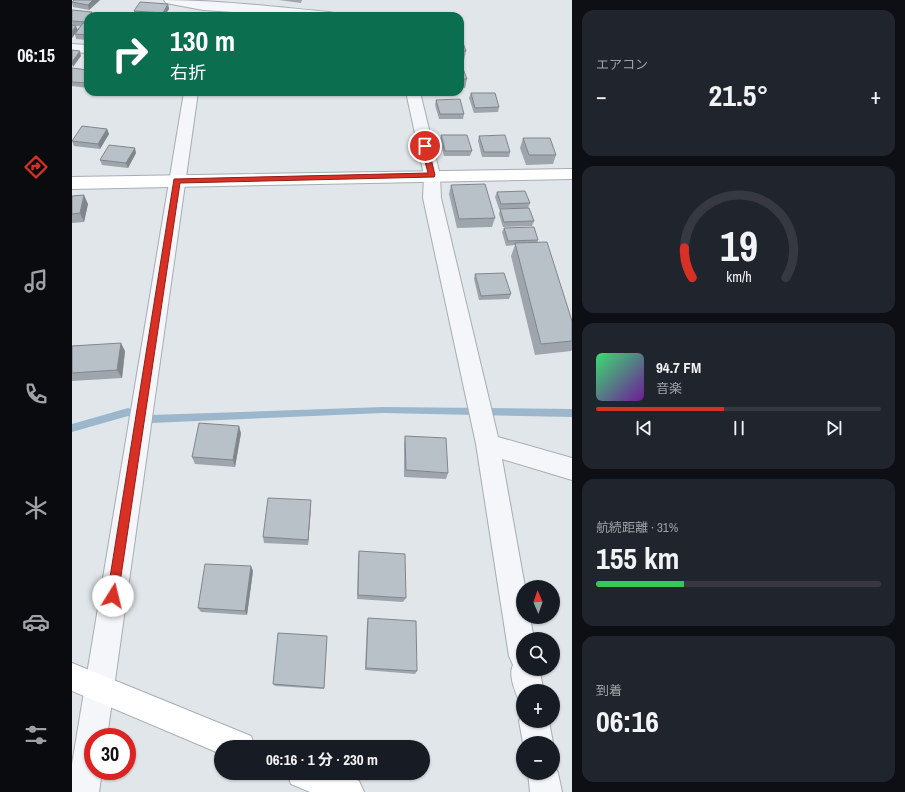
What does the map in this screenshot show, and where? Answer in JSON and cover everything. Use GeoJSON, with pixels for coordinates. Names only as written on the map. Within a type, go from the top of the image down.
{"type":"FeatureCollection","features":[{"type":"Feature","properties":{"kind":"street"},"geometry":{"type":"LineString","coordinates":[[170,0],[202,11],[261,9],[290,12]]}},
{"type":"Feature","properties":{"kind":"street"},"geometry":{"type":"LineString","coordinates":[[72,48],[84,49]]}},
{"type":"Feature","properties":{"kind":"street"},"geometry":{"type":"LineString","coordinates":[[80,775],[85,683],[190,96]]}},
{"type":"Feature","properties":{"kind":"street"},"geometry":{"type":"LineString","coordinates":[[414,96],[432,175],[432,198],[488,444],[519,632]]}},
{"type":"Feature","properties":{"kind":"street"},"geometry":{"type":"LineString","coordinates":[[72,183],[432,175],[572,174]]}},
{"type":"Feature","properties":{"kind":"street"},"geometry":{"type":"LineString","coordinates":[[488,444],[572,469]]}},
{"type":"Feature","properties":{"kind":"street"},"geometry":{"type":"LineString","coordinates":[[85,683],[223,740]]}},
{"type":"Feature","properties":{"kind":"street"},"geometry":{"type":"LineString","coordinates":[[319,780],[348,792]]}},
{"type":"Feature","properties":{"kind":"street"},"geometry":{"type":"LineString","coordinates":[[544,780],[546,792]]}},
{"type":"Feature","properties":{"kind":"building"},"geometry":{"type":"Polygon","coordinates":[[[74,0],[93,0],[88,5],[72,2],[74,0]]]}},
{"type":"Feature","properties":{"kind":"building"},"geometry":{"type":"Polygon","coordinates":[[[140,2],[168,4],[164,12],[134,11],[140,2]]]}},
{"type":"Feature","properties":{"kind":"building"},"geometry":{"type":"Polygon","coordinates":[[[72,10],[92,12],[84,12],[84,22],[72,21],[72,10]]]}},
{"type":"Feature","properties":{"kind":"building"},"geometry":{"type":"Polygon","coordinates":[[[83,23],[84,23],[84,35],[75,34],[83,23]]]}},
{"type":"Feature","properties":{"kind":"building"},"geometry":{"type":"Polygon","coordinates":[[[72,25],[76,26],[72,31],[72,25]]]}},
{"type":"Feature","properties":{"kind":"building"},"geometry":{"type":"Polygon","coordinates":[[[72,50],[80,51],[72,62],[72,50]]]}},
{"type":"Feature","properties":{"kind":"building"},"geometry":{"type":"Polygon","coordinates":[[[72,68],[84,70],[84,83],[72,82],[72,68]]]}},
{"type":"Feature","properties":{"kind":"building"},"geometry":{"type":"Polygon","coordinates":[[[464,71],[467,79],[464,79],[464,71]]]}},
{"type":"Feature","properties":{"kind":"building"},"geometry":{"type":"Polygon","coordinates":[[[471,93],[495,93],[499,107],[475,108],[471,93]]]}},
{"type":"Feature","properties":{"kind":"building"},"geometry":{"type":"Polygon","coordinates":[[[460,99],[464,114],[440,114],[436,100],[460,99]]]}},
{"type":"Feature","properties":{"kind":"building"},"geometry":{"type":"Polygon","coordinates":[[[82,126],[107,129],[98,144],[72,141],[82,126]]]}},
{"type":"Feature","properties":{"kind":"building"},"geometry":{"type":"Polygon","coordinates":[[[441,135],[467,135],[472,151],[445,151],[441,135]]]}},
{"type":"Feature","properties":{"kind":"building"},"geometry":{"type":"Polygon","coordinates":[[[505,135],[510,152],[484,152],[479,136],[505,135]]]}},
{"type":"Feature","properties":{"kind":"building"},"geometry":{"type":"Polygon","coordinates":[[[523,138],[550,138],[556,155],[529,155],[523,138]]]}},
{"type":"Feature","properties":{"kind":"building"},"geometry":{"type":"Polygon","coordinates":[[[109,145],[135,148],[126,163],[100,160],[109,145]]]}},
{"type":"Feature","properties":{"kind":"building"},"geometry":{"type":"Polygon","coordinates":[[[485,184],[495,218],[459,219],[451,185],[485,184]]]}},
{"type":"Feature","properties":{"kind":"building"},"geometry":{"type":"Polygon","coordinates":[[[525,191],[530,203],[501,204],[497,192],[525,191]]]}},
{"type":"Feature","properties":{"kind":"building"},"geometry":{"type":"Polygon","coordinates":[[[84,195],[80,213],[72,214],[72,196],[84,195]]]}},
{"type":"Feature","properties":{"kind":"building"},"geometry":{"type":"Polygon","coordinates":[[[529,208],[534,221],[504,222],[500,209],[529,208]]]}},
{"type":"Feature","properties":{"kind":"building"},"geometry":{"type":"Polygon","coordinates":[[[534,227],[538,240],[508,241],[504,228],[534,227]]]}},
{"type":"Feature","properties":{"kind":"building"},"geometry":{"type":"Polygon","coordinates":[[[547,242],[572,321],[572,341],[541,344],[515,243],[547,242]]]}},
{"type":"Feature","properties":{"kind":"building"},"geometry":{"type":"Polygon","coordinates":[[[504,273],[511,294],[481,296],[475,274],[504,273]]]}},
{"type":"Feature","properties":{"kind":"building"},"geometry":{"type":"Polygon","coordinates":[[[121,343],[117,370],[72,373],[72,346],[121,343]]]}},
{"type":"Feature","properties":{"kind":"building"},"geometry":{"type":"Polygon","coordinates":[[[199,423],[239,426],[233,460],[192,457],[199,423]]]}},
{"type":"Feature","properties":{"kind":"building"},"geometry":{"type":"Polygon","coordinates":[[[405,436],[446,438],[448,473],[406,470],[405,436]]]}},
{"type":"Feature","properties":{"kind":"building"},"geometry":{"type":"Polygon","coordinates":[[[268,498],[311,500],[308,540],[263,537],[268,498]]]}},
{"type":"Feature","properties":{"kind":"building"},"geometry":{"type":"Polygon","coordinates":[[[359,551],[405,554],[406,598],[358,595],[359,551]]]}},
{"type":"Feature","properties":{"kind":"building"},"geometry":{"type":"Polygon","coordinates":[[[205,564],[251,566],[245,611],[198,608],[205,564]]]}},
{"type":"Feature","properties":{"kind":"building"},"geometry":{"type":"Polygon","coordinates":[[[368,618],[416,621],[417,671],[366,668],[368,618]]]}},
{"type":"Feature","properties":{"kind":"building"},"geometry":{"type":"Polygon","coordinates":[[[278,633],[327,636],[324,688],[273,684],[278,633]]]}},
{"type":"Feature","properties":{"kind":"waterway"},"geometry":{"type":"LineString","coordinates":[[72,428],[128,412],[151,419],[383,410],[572,413]]}},
{"type":"Feature","properties":{"kind":"route"},"geometry":{"type":"LineString","coordinates":[[113,596],[176,181],[432,175],[425,146]]}}]}
